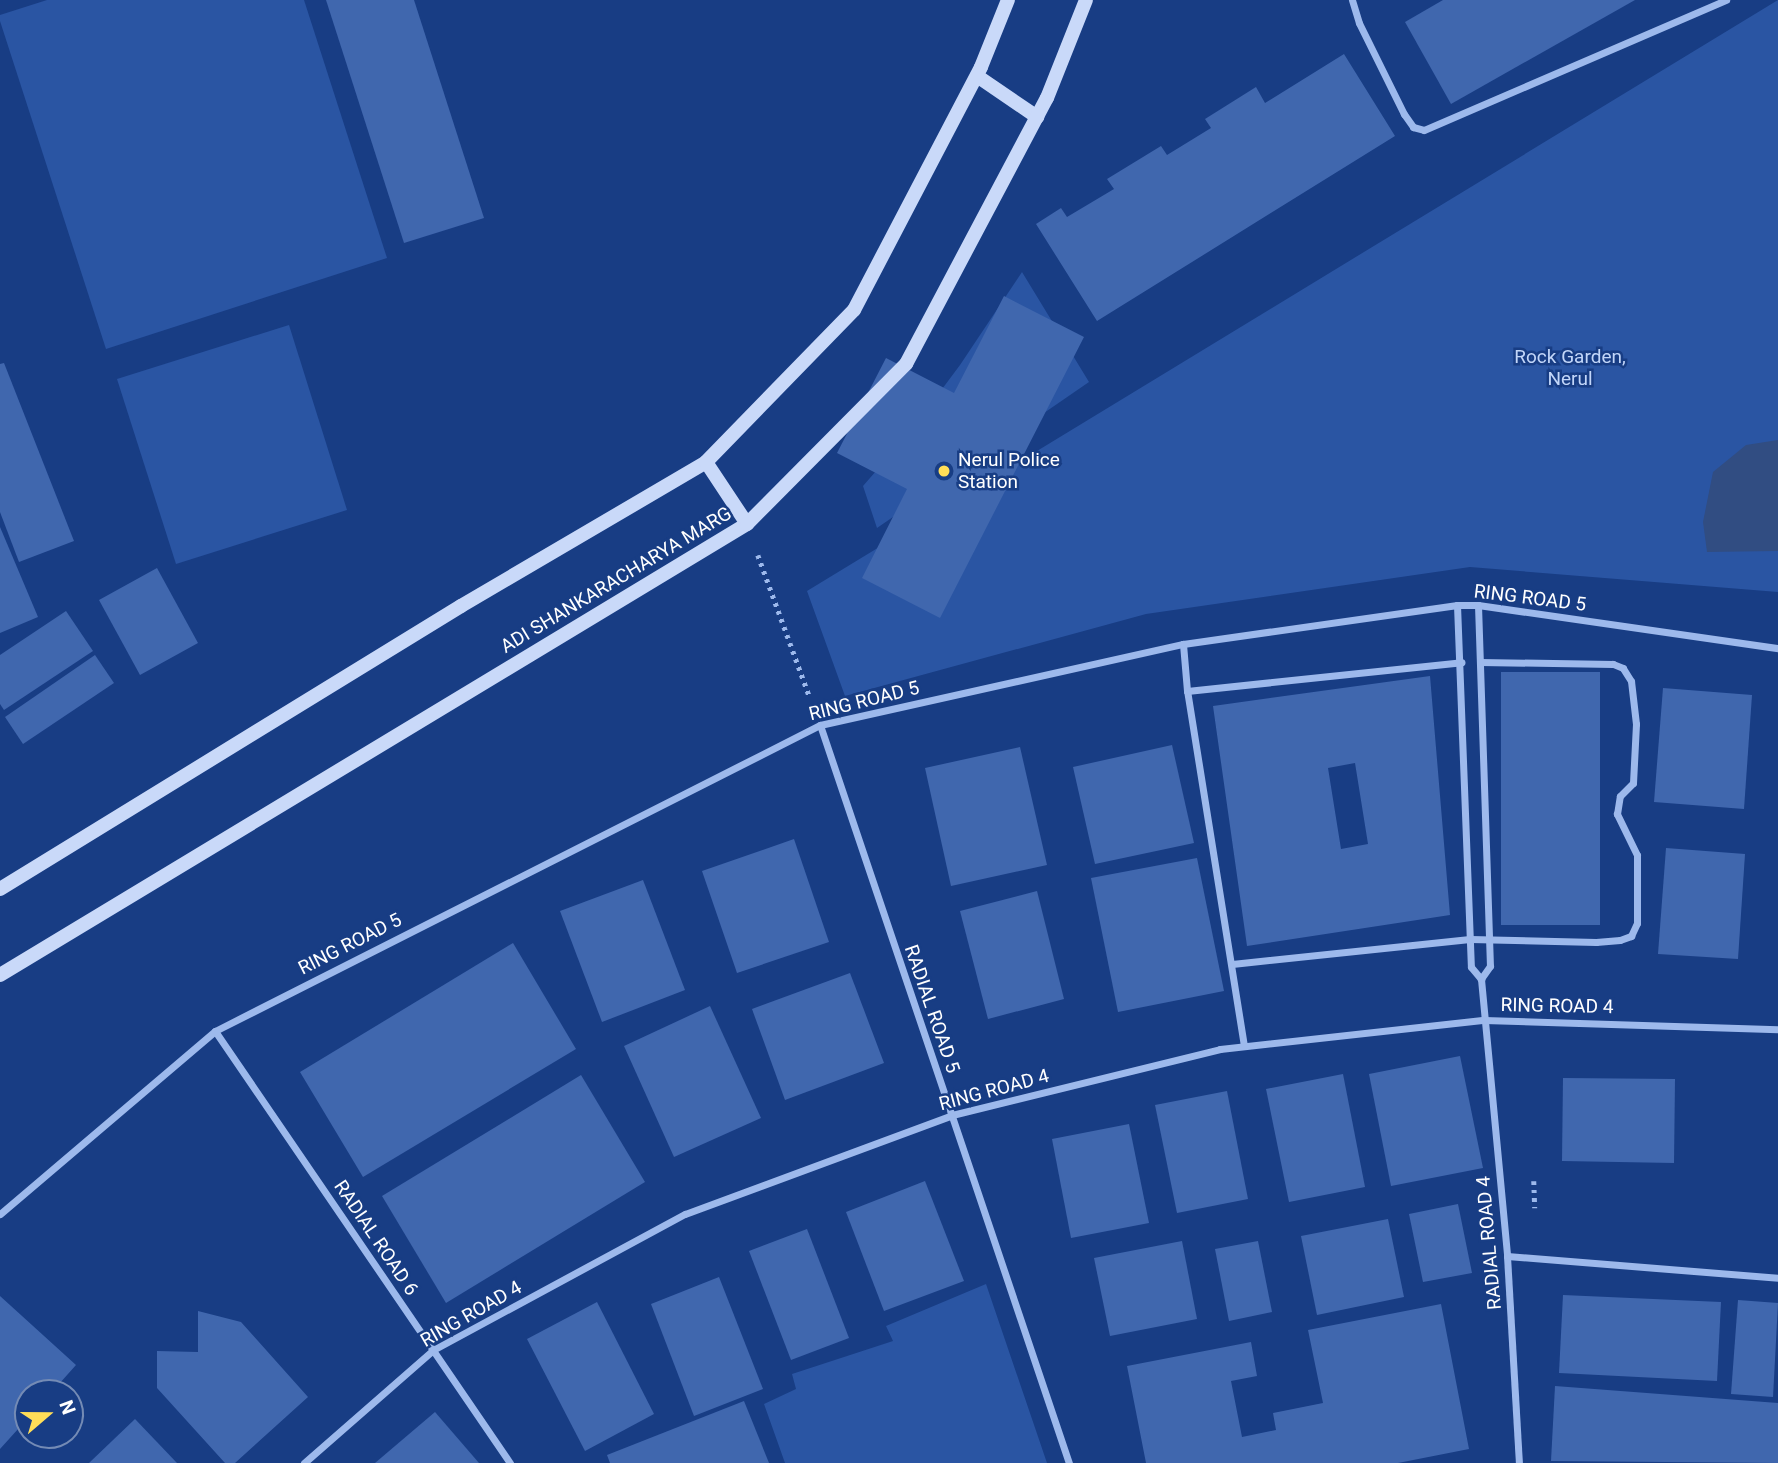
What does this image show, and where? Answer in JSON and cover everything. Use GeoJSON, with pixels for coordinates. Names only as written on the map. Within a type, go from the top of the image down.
{"type":"FeatureCollection","features":[{"type":"Feature","properties":{"kind":"main road"},"geometry":{"type":"LineString","coordinates":[[0,889],[449,613],[705,462],[854,310],[977,76],[1008,0]]}},
{"type":"Feature","properties":{"kind":"main road","name":"ADI SHANKARACHARYA MARG"},"geometry":{"type":"LineString","coordinates":[[0,975],[747,524],[906,364],[1037,117],[1086,0]]}},
{"type":"Feature","properties":{"kind":"main road"},"geometry":{"type":"LineString","coordinates":[[977,76],[1037,117]]}},
{"type":"Feature","properties":{"kind":"main road"},"geometry":{"type":"LineString","coordinates":[[705,462],[747,524]]}},
{"type":"Feature","properties":{"kind":"street"},"geometry":{"type":"LineString","coordinates":[[1352,0],[1359,23],[1404,114],[1413,127],[1424,130],[1726,0]]}},
{"type":"Feature","properties":{"kind":"street"},"geometry":{"type":"LineString","coordinates":[[1457,605],[1471,967],[1480,979],[1490,967],[1490,939],[1478,605]]}},
{"type":"Feature","properties":{"kind":"street","name":"RING ROAD 5"},"geometry":{"type":"LineString","coordinates":[[0,1214],[215,1031],[820,725],[1183,644],[1457,605],[1478,605],[1778,648]]}},
{"type":"Feature","properties":{"kind":"street"},"geometry":{"type":"LineString","coordinates":[[1183,644],[1187,691],[1244,1046]]}},
{"type":"Feature","properties":{"kind":"street"},"geometry":{"type":"LineString","coordinates":[[1187,691],[1461,662]]}},
{"type":"Feature","properties":{"kind":"street"},"geometry":{"type":"LineString","coordinates":[[1232,964],[1470,939],[1596,942],[1631,936],[1637,923],[1637,855],[1617,814],[1620,796],[1633,783],[1636,724],[1631,681],[1623,668],[1613,664],[1480,662]]}},
{"type":"Feature","properties":{"kind":"street","name":"RADIAL ROAD 5"},"geometry":{"type":"LineString","coordinates":[[820,725],[1069,1463]]}},
{"type":"Feature","properties":{"kind":"street"},"geometry":{"type":"LineString","coordinates":[[1469,906],[1487,906]]}},
{"type":"Feature","properties":{"kind":"street","name":"RADIAL ROAD 4"},"geometry":{"type":"LineString","coordinates":[[1480,979],[1507,1256],[1519,1463]]}},
{"type":"Feature","properties":{"kind":"street","name":"RING ROAD 4"},"geometry":{"type":"LineString","coordinates":[[304,1463],[433,1350],[685,1214],[952,1115],[1220,1049],[1484,1020],[1778,1029]]}},
{"type":"Feature","properties":{"kind":"street","name":"RADIAL ROAD 6"},"geometry":{"type":"LineString","coordinates":[[215,1031],[510,1463]]}},
{"type":"Feature","properties":{"kind":"street"},"geometry":{"type":"LineString","coordinates":[[1507,1256],[1778,1279]]}},
{"type":"Feature","properties":{"kind":"path"},"geometry":{"type":"LineString","coordinates":[[747,524],[820,725]]}},
{"type":"Feature","properties":{"kind":"green space"},"geometry":{"type":"Polygon","coordinates":[[[47,0],[304,0],[387,258],[106,349],[0,21],[0,15],[47,0]]]}},
{"type":"Feature","properties":{"kind":"green space","name":"Rock Garden, Nerul"},"geometry":{"type":"Polygon","coordinates":[[[1778,0],[1778,592],[1470,567],[1146,614],[845,696],[807,591],[1778,0]]]}},
{"type":"Feature","properties":{"kind":"green space"},"geometry":{"type":"Polygon","coordinates":[[[1022,272],[1089,382],[877,528],[863,486],[910,432],[960,365],[1022,272]]]}},
{"type":"Feature","properties":{"kind":"green space"},"geometry":{"type":"Polygon","coordinates":[[[289,325],[347,510],[176,564],[117,379],[289,325]]]}},
{"type":"Feature","properties":{"kind":"green space"},"geometry":{"type":"Polygon","coordinates":[[[986,1284],[1047,1463],[785,1463],[764,1404],[796,1389],[792,1374],[893,1341],[886,1326],[986,1284]]]}},
{"type":"Feature","properties":{"kind":"shaded area"},"geometry":{"type":"Polygon","coordinates":[[[1778,440],[1778,551],[1707,552],[1703,522],[1713,472],[1746,445],[1778,440]]]}},
{"type":"Feature","properties":{"kind":"building"},"geometry":{"type":"Polygon","coordinates":[[[326,0],[414,0],[484,218],[404,243],[326,0]]]}},
{"type":"Feature","properties":{"kind":"building"},"geometry":{"type":"Polygon","coordinates":[[[1443,0],[1635,0],[1451,104],[1405,22],[1443,0]]]}},
{"type":"Feature","properties":{"kind":"building"},"geometry":{"type":"Polygon","coordinates":[[[1344,54],[1395,136],[1097,321],[1036,224],[1061,208],[1067,217],[1114,189],[1107,179],[1161,146],[1167,155],[1211,128],[1205,119],[1256,87],[1265,103],[1344,54]]]}},
{"type":"Feature","properties":{"kind":"building","name":"Nerul Police Station"},"geometry":{"type":"Polygon","coordinates":[[[1004,296],[1084,337],[940,618],[862,578],[907,489],[837,453],[886,358],[954,393],[1004,296]]]}},
{"type":"Feature","properties":{"kind":"building"},"geometry":{"type":"Polygon","coordinates":[[[4,363],[74,541],[19,562],[0,512],[0,364],[4,363]]]}},
{"type":"Feature","properties":{"kind":"building"},"geometry":{"type":"Polygon","coordinates":[[[0,527],[38,617],[0,633],[0,527]]]}},
{"type":"Feature","properties":{"kind":"building"},"geometry":{"type":"Polygon","coordinates":[[[157,568],[198,643],[140,675],[99,600],[157,568]]]}},
{"type":"Feature","properties":{"kind":"building"},"geometry":{"type":"Polygon","coordinates":[[[66,611],[93,651],[4,710],[0,704],[0,655],[66,611]]]}},
{"type":"Feature","properties":{"kind":"building"},"geometry":{"type":"Polygon","coordinates":[[[95,655],[114,683],[23,744],[5,717],[95,655]]]}},
{"type":"Feature","properties":{"kind":"building"},"geometry":{"type":"Polygon","coordinates":[[[1501,672],[1600,672],[1600,925],[1501,925],[1501,672]]]}},
{"type":"Feature","properties":{"kind":"building"},"geometry":{"type":"Polygon","coordinates":[[[1430,676],[1450,915],[1247,946],[1213,706],[1430,676]],[[1355,763],[1328,768],[1341,849],[1368,844],[1355,763]]]}},
{"type":"Feature","properties":{"kind":"building"},"geometry":{"type":"Polygon","coordinates":[[[1663,688],[1752,695],[1744,809],[1654,802],[1663,688]]]}},
{"type":"Feature","properties":{"kind":"building"},"geometry":{"type":"Polygon","coordinates":[[[1172,745],[1194,843],[1095,864],[1073,767],[1172,745]]]}},
{"type":"Feature","properties":{"kind":"building"},"geometry":{"type":"Polygon","coordinates":[[[1020,747],[1047,865],[951,886],[925,768],[1020,747]]]}},
{"type":"Feature","properties":{"kind":"building"},"geometry":{"type":"Polygon","coordinates":[[[794,839],[829,942],[737,973],[702,871],[794,839]]]}},
{"type":"Feature","properties":{"kind":"building"},"geometry":{"type":"Polygon","coordinates":[[[1666,848],[1745,854],[1738,959],[1658,954],[1666,848]]]}},
{"type":"Feature","properties":{"kind":"building"},"geometry":{"type":"Polygon","coordinates":[[[1197,858],[1224,991],[1118,1012],[1091,878],[1197,858]]]}},
{"type":"Feature","properties":{"kind":"building"},"geometry":{"type":"Polygon","coordinates":[[[643,880],[685,990],[602,1022],[560,911],[643,880]]]}},
{"type":"Feature","properties":{"kind":"building"},"geometry":{"type":"Polygon","coordinates":[[[1037,891],[1064,999],[988,1019],[960,911],[1037,891]]]}},
{"type":"Feature","properties":{"kind":"building"},"geometry":{"type":"Polygon","coordinates":[[[513,943],[576,1049],[363,1177],[300,1072],[513,943]]]}},
{"type":"Feature","properties":{"kind":"building"},"geometry":{"type":"Polygon","coordinates":[[[850,973],[884,1063],[785,1100],[752,1009],[850,973]]]}},
{"type":"Feature","properties":{"kind":"building"},"geometry":{"type":"Polygon","coordinates":[[[710,1006],[761,1118],[674,1157],[624,1046],[710,1006]]]}},
{"type":"Feature","properties":{"kind":"building"},"geometry":{"type":"Polygon","coordinates":[[[1460,1056],[1483,1168],[1391,1186],[1369,1074],[1460,1056]]]}},
{"type":"Feature","properties":{"kind":"building"},"geometry":{"type":"Polygon","coordinates":[[[1343,1074],[1365,1187],[1289,1202],[1266,1089],[1343,1074]]]}},
{"type":"Feature","properties":{"kind":"building"},"geometry":{"type":"Polygon","coordinates":[[[581,1075],[645,1182],[446,1303],[382,1196],[581,1075]]]}},
{"type":"Feature","properties":{"kind":"building"},"geometry":{"type":"Polygon","coordinates":[[[1563,1078],[1675,1079],[1674,1163],[1562,1161],[1563,1078]]]}},
{"type":"Feature","properties":{"kind":"building"},"geometry":{"type":"Polygon","coordinates":[[[1227,1091],[1248,1199],[1177,1213],[1155,1105],[1227,1091]]]}},
{"type":"Feature","properties":{"kind":"building"},"geometry":{"type":"Polygon","coordinates":[[[1129,1124],[1149,1223],[1071,1238],[1052,1139],[1129,1124]]]}},
{"type":"Feature","properties":{"kind":"building"},"geometry":{"type":"Polygon","coordinates":[[[925,1181],[964,1281],[884,1311],[846,1212],[925,1181]]]}},
{"type":"Feature","properties":{"kind":"building"},"geometry":{"type":"Polygon","coordinates":[[[1458,1204],[1472,1273],[1423,1282],[1409,1214],[1458,1204]]]}},
{"type":"Feature","properties":{"kind":"building"},"geometry":{"type":"Polygon","coordinates":[[[1388,1219],[1404,1297],[1317,1315],[1301,1236],[1388,1219]]]}},
{"type":"Feature","properties":{"kind":"building"},"geometry":{"type":"Polygon","coordinates":[[[807,1229],[849,1338],[791,1360],[749,1251],[807,1229]]]}},
{"type":"Feature","properties":{"kind":"building"},"geometry":{"type":"Polygon","coordinates":[[[1182,1241],[1197,1319],[1110,1336],[1094,1258],[1182,1241]]]}},
{"type":"Feature","properties":{"kind":"building"},"geometry":{"type":"Polygon","coordinates":[[[1258,1241],[1272,1312],[1229,1321],[1215,1249],[1258,1241]]]}},
{"type":"Feature","properties":{"kind":"building"},"geometry":{"type":"Polygon","coordinates":[[[719,1277],[763,1389],[694,1416],[651,1304],[719,1277]]]}},
{"type":"Feature","properties":{"kind":"building"},"geometry":{"type":"Polygon","coordinates":[[[1563,1295],[1721,1302],[1717,1381],[1559,1373],[1563,1295]]]}},
{"type":"Feature","properties":{"kind":"building"},"geometry":{"type":"Polygon","coordinates":[[[0,1296],[76,1365],[64,1379],[14,1379],[14,1434],[0,1449],[0,1296]]]}},
{"type":"Feature","properties":{"kind":"building"},"geometry":{"type":"Polygon","coordinates":[[[1738,1300],[1778,1303],[1773,1397],[1731,1394],[1738,1300]]]}},
{"type":"Feature","properties":{"kind":"building"},"geometry":{"type":"Polygon","coordinates":[[[597,1302],[654,1414],[585,1451],[527,1339],[597,1302]]]}},
{"type":"Feature","properties":{"kind":"building"},"geometry":{"type":"Polygon","coordinates":[[[1441,1304],[1469,1449],[1398,1463],[1146,1463],[1127,1366],[1251,1342],[1257,1376],[1231,1381],[1242,1437],[1276,1430],[1273,1413],[1323,1403],[1308,1330],[1441,1304]]]}},
{"type":"Feature","properties":{"kind":"building"},"geometry":{"type":"Polygon","coordinates":[[[198,1311],[241,1322],[308,1397],[235,1463],[225,1463],[157,1388],[157,1351],[198,1352],[198,1311]]]}},
{"type":"Feature","properties":{"kind":"building"},"geometry":{"type":"Polygon","coordinates":[[[1555,1386],[1778,1403],[1778,1463],[1551,1461],[1555,1386]]]}},
{"type":"Feature","properties":{"kind":"building"},"geometry":{"type":"Polygon","coordinates":[[[744,1401],[769,1463],[610,1463],[607,1455],[744,1401]]]}},
{"type":"Feature","properties":{"kind":"building"},"geometry":{"type":"Polygon","coordinates":[[[435,1412],[479,1463],[375,1463],[435,1412]]]}},
{"type":"Feature","properties":{"kind":"building"},"geometry":{"type":"Polygon","coordinates":[[[135,1419],[177,1463],[89,1463],[135,1419]]]}},
{"type":"Feature","properties":{"kind":"place","name":"Nerul Police Station"},"geometry":{"type":"Point","coordinates":[944,471]}}]}
